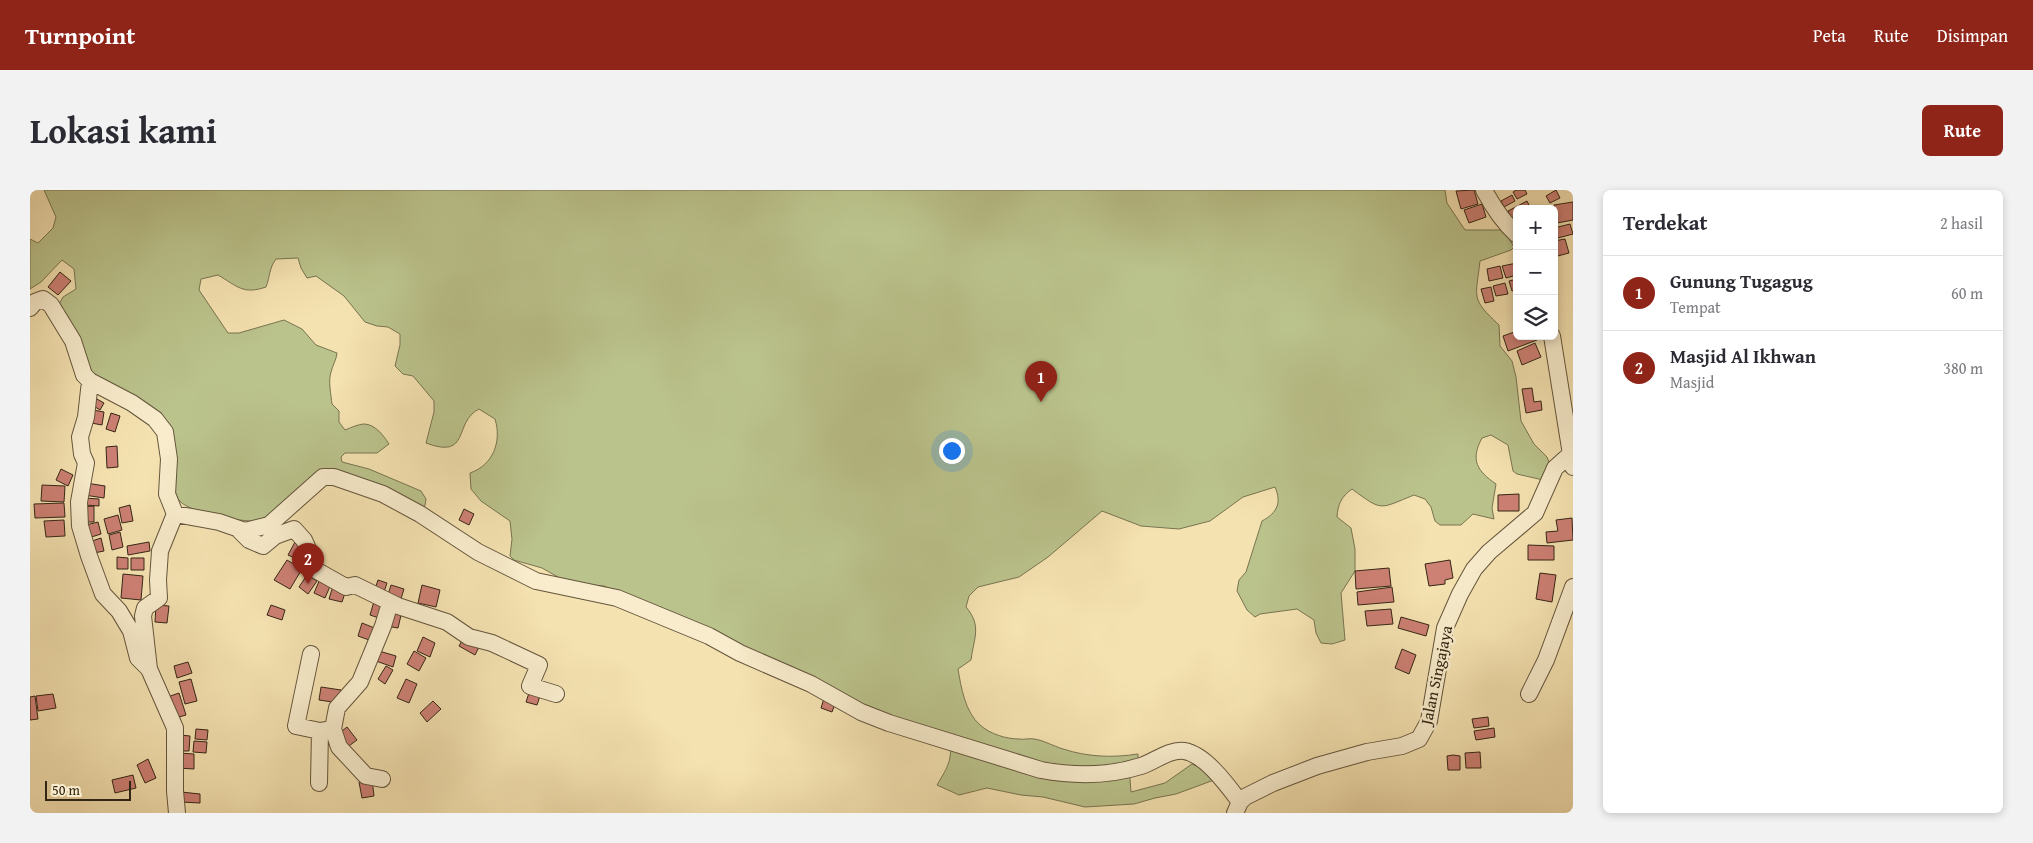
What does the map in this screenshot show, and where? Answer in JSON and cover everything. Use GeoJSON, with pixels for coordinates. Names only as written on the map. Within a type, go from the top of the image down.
{"type":"FeatureCollection","features":[{"type":"Feature","properties":{"kind":"street"},"geometry":{"type":"LineString","coordinates":[[1484,190],[1498,212],[1513,230]]}},
{"type":"Feature","properties":{"kind":"street"},"geometry":{"type":"LineString","coordinates":[[32,305],[43,299],[51,306],[73,341],[84,375],[90,381],[132,403],[154,419],[165,432],[169,459],[167,494],[175,514],[160,551],[159,598],[145,608],[143,616],[149,669],[175,728],[177,813]]}},
{"type":"Feature","properties":{"kind":"street"},"geometry":{"type":"LineString","coordinates":[[1553,340],[1572,458]]}},
{"type":"Feature","properties":{"kind":"street"},"geometry":{"type":"LineString","coordinates":[[90,381],[86,418],[80,437],[82,454],[86,463],[79,502],[80,526],[88,556],[103,594],[119,611],[131,630],[138,658],[149,669]]}},
{"type":"Feature","properties":{"kind":"street"},"geometry":{"type":"LineString","coordinates":[[1573,399],[1573,422]]}},
{"type":"Feature","properties":{"kind":"street","name":"Jalan Singajaya"},"geometry":{"type":"LineString","coordinates":[[1238,808],[1256,791],[1317,766],[1367,752],[1402,746],[1419,739],[1429,721],[1445,628],[1460,594],[1474,569],[1489,552],[1535,513],[1556,468],[1572,458]]}},
{"type":"Feature","properties":{"kind":"street"},"geometry":{"type":"LineString","coordinates":[[175,514],[218,522],[239,530],[250,530],[269,525],[323,477],[334,477],[383,494],[420,514],[478,552],[536,581],[617,598],[649,610],[811,684],[861,712],[889,723],[1041,770],[1061,773],[1121,771],[1142,765],[1174,751],[1183,750],[1192,753],[1208,765],[1224,781],[1238,808]]}},
{"type":"Feature","properties":{"kind":"street"},"geometry":{"type":"LineString","coordinates":[[239,530],[249,540],[263,546],[275,536],[294,529],[304,540],[309,551],[304,564],[346,587],[355,585],[390,603],[447,622],[469,637],[492,643],[539,665],[530,686],[556,694]]}},
{"type":"Feature","properties":{"kind":"street"},"geometry":{"type":"LineString","coordinates":[[1529,694],[1546,660],[1573,587]]}},
{"type":"Feature","properties":{"kind":"street"},"geometry":{"type":"LineString","coordinates":[[319,783],[326,730],[337,708],[360,682],[383,626],[390,603]]}},
{"type":"Feature","properties":{"kind":"street"},"geometry":{"type":"LineString","coordinates":[[311,654],[296,726],[326,730],[366,776],[382,779]]}},
{"type":"Feature","properties":{"kind":"green space"},"geometry":{"type":"Polygon","coordinates":[[[44,190],[1445,190],[1447,203],[1465,230],[1504,230],[1513,245],[1511,250],[1480,261],[1477,297],[1483,309],[1499,325],[1500,346],[1512,361],[1516,377],[1521,421],[1534,444],[1547,457],[1551,467],[1543,480],[1517,474],[1513,471],[1508,445],[1491,435],[1482,438],[1476,453],[1476,459],[1480,470],[1496,484],[1492,508],[1494,519],[1473,514],[1461,525],[1440,525],[1435,521],[1431,507],[1425,499],[1414,495],[1382,506],[1370,502],[1352,489],[1348,492],[1341,501],[1337,517],[1351,528],[1355,549],[1355,571],[1341,593],[1345,640],[1332,644],[1321,643],[1316,633],[1314,620],[1297,609],[1260,614],[1255,617],[1247,610],[1237,591],[1239,580],[1246,572],[1262,521],[1271,515],[1277,507],[1278,498],[1275,487],[1243,497],[1210,521],[1179,529],[1141,526],[1102,511],[1048,557],[1019,577],[978,587],[969,596],[966,607],[974,620],[976,632],[971,660],[958,669],[967,706],[980,725],[988,731],[1004,737],[1037,740],[1072,752],[1091,755],[1119,756],[1138,754],[1138,763],[1129,766],[1131,792],[1165,783],[1192,764],[1205,770],[1214,780],[1176,794],[1134,804],[1085,807],[1043,797],[1021,795],[987,788],[959,795],[937,785],[949,762],[951,750],[949,735],[870,710],[787,665],[604,586],[584,585],[565,581],[542,568],[514,560],[510,556],[512,539],[510,521],[481,501],[471,489],[470,473],[485,464],[494,452],[497,436],[495,419],[479,409],[471,415],[460,437],[450,447],[440,447],[426,443],[434,412],[434,401],[413,376],[403,374],[395,366],[400,345],[400,334],[388,327],[365,322],[344,296],[316,276],[307,278],[298,258],[276,259],[266,287],[246,290],[235,286],[218,275],[201,279],[199,290],[228,333],[239,333],[284,320],[302,329],[316,345],[337,353],[330,376],[330,384],[332,404],[339,411],[339,422],[345,430],[362,424],[372,426],[382,434],[389,444],[377,453],[345,453],[341,457],[342,462],[369,469],[421,491],[426,499],[424,511],[327,473],[258,521],[238,520],[214,515],[183,504],[178,499],[174,485],[169,430],[93,375],[58,306],[63,297],[76,289],[74,269],[62,260],[41,282],[30,289],[30,239],[38,243],[53,228],[56,217],[44,190]]]}},
{"type":"Feature","properties":{"kind":"building"},"geometry":{"type":"Polygon","coordinates":[[[1474,190],[1478,204],[1461,209],[1456,191],[1474,190]]]}},
{"type":"Feature","properties":{"kind":"building"},"geometry":{"type":"Polygon","coordinates":[[[1525,190],[1527,194],[1517,199],[1513,192],[1525,190]]]}},
{"type":"Feature","properties":{"kind":"building"},"geometry":{"type":"Polygon","coordinates":[[[1556,190],[1560,198],[1550,203],[1546,196],[1556,190]]]}},
{"type":"Feature","properties":{"kind":"building"},"geometry":{"type":"Polygon","coordinates":[[[1512,195],[1515,201],[1504,207],[1501,201],[1512,195]]]}},
{"type":"Feature","properties":{"kind":"building"},"geometry":{"type":"Polygon","coordinates":[[[1527,201],[1529,205],[1519,205],[1527,201]]]}},
{"type":"Feature","properties":{"kind":"building"},"geometry":{"type":"Polygon","coordinates":[[[1573,202],[1573,220],[1558,223],[1558,205],[1554,205],[1573,202]]]}},
{"type":"Feature","properties":{"kind":"building"},"geometry":{"type":"Polygon","coordinates":[[[1482,204],[1486,217],[1469,223],[1464,210],[1482,204]]]}},
{"type":"Feature","properties":{"kind":"building"},"geometry":{"type":"Polygon","coordinates":[[[1513,208],[1513,221],[1508,211],[1513,208]]]}},
{"type":"Feature","properties":{"kind":"building"},"geometry":{"type":"Polygon","coordinates":[[[1570,224],[1573,234],[1558,238],[1558,227],[1570,224]]]}},
{"type":"Feature","properties":{"kind":"building"},"geometry":{"type":"Polygon","coordinates":[[[1565,239],[1569,253],[1558,256],[1558,240],[1565,239]]]}},
{"type":"Feature","properties":{"kind":"building"},"geometry":{"type":"Polygon","coordinates":[[[1513,264],[1513,276],[1506,278],[1502,266],[1513,264]]]}},
{"type":"Feature","properties":{"kind":"building"},"geometry":{"type":"Polygon","coordinates":[[[1500,266],[1503,278],[1489,281],[1487,269],[1500,266]]]}},
{"type":"Feature","properties":{"kind":"building"},"geometry":{"type":"Polygon","coordinates":[[[60,272],[71,281],[58,295],[48,287],[60,272]]]}},
{"type":"Feature","properties":{"kind":"building"},"geometry":{"type":"Polygon","coordinates":[[[1513,280],[1512,291],[1509,281],[1513,280]]]}},
{"type":"Feature","properties":{"kind":"building"},"geometry":{"type":"Polygon","coordinates":[[[1505,283],[1508,294],[1496,296],[1493,286],[1505,283]]]}},
{"type":"Feature","properties":{"kind":"building"},"geometry":{"type":"Polygon","coordinates":[[[1491,287],[1494,301],[1485,303],[1481,289],[1491,287]]]}},
{"type":"Feature","properties":{"kind":"building"},"geometry":{"type":"Polygon","coordinates":[[[1513,332],[1513,340],[1537,340],[1508,351],[1503,336],[1513,332]]]}},
{"type":"Feature","properties":{"kind":"building"},"geometry":{"type":"Polygon","coordinates":[[[1535,343],[1541,357],[1522,365],[1517,351],[1535,343]]]}},
{"type":"Feature","properties":{"kind":"building"},"geometry":{"type":"Polygon","coordinates":[[[1532,388],[1534,402],[1541,401],[1542,410],[1526,413],[1522,389],[1532,388]]]}},
{"type":"Feature","properties":{"kind":"building"},"geometry":{"type":"Polygon","coordinates":[[[97,399],[104,403],[100,410],[92,405],[97,399]]]}},
{"type":"Feature","properties":{"kind":"building"},"geometry":{"type":"Polygon","coordinates":[[[88,409],[104,412],[102,425],[86,422],[88,409]]]}},
{"type":"Feature","properties":{"kind":"building"},"geometry":{"type":"Polygon","coordinates":[[[111,413],[120,416],[115,432],[106,429],[111,413]]]}},
{"type":"Feature","properties":{"kind":"building"},"geometry":{"type":"Polygon","coordinates":[[[117,446],[118,467],[107,468],[106,447],[117,446]]]}},
{"type":"Feature","properties":{"kind":"building"},"geometry":{"type":"Polygon","coordinates":[[[61,469],[73,475],[68,486],[56,480],[61,469]]]}},
{"type":"Feature","properties":{"kind":"building"},"geometry":{"type":"Polygon","coordinates":[[[86,483],[105,486],[104,498],[84,495],[86,483]]]}},
{"type":"Feature","properties":{"kind":"building"},"geometry":{"type":"Polygon","coordinates":[[[42,485],[65,486],[64,502],[41,501],[42,485]]]}},
{"type":"Feature","properties":{"kind":"building"},"geometry":{"type":"Polygon","coordinates":[[[1519,494],[1519,511],[1498,511],[1498,495],[1519,494]]]}},
{"type":"Feature","properties":{"kind":"building"},"geometry":{"type":"Polygon","coordinates":[[[85,498],[99,499],[99,506],[85,505],[85,498]]]}},
{"type":"Feature","properties":{"kind":"building"},"geometry":{"type":"Polygon","coordinates":[[[64,503],[65,517],[35,518],[34,504],[64,503]]]}},
{"type":"Feature","properties":{"kind":"building"},"geometry":{"type":"Polygon","coordinates":[[[130,505],[133,521],[122,523],[119,508],[130,505]]]}},
{"type":"Feature","properties":{"kind":"building"},"geometry":{"type":"Polygon","coordinates":[[[94,506],[94,522],[81,522],[80,507],[94,506]]]}},
{"type":"Feature","properties":{"kind":"building"},"geometry":{"type":"Polygon","coordinates":[[[464,509],[474,514],[469,525],[459,520],[464,509]]]}},
{"type":"Feature","properties":{"kind":"building"},"geometry":{"type":"Polygon","coordinates":[[[118,515],[122,530],[108,534],[104,519],[118,515]]]}},
{"type":"Feature","properties":{"kind":"building"},"geometry":{"type":"Polygon","coordinates":[[[1572,518],[1573,540],[1547,543],[1546,532],[1558,531],[1556,520],[1572,518]]]}},
{"type":"Feature","properties":{"kind":"building"},"geometry":{"type":"Polygon","coordinates":[[[64,520],[65,536],[46,537],[44,521],[64,520]]]}},
{"type":"Feature","properties":{"kind":"building"},"geometry":{"type":"Polygon","coordinates":[[[98,522],[101,534],[85,539],[82,526],[98,522]]]}},
{"type":"Feature","properties":{"kind":"building"},"geometry":{"type":"Polygon","coordinates":[[[120,532],[123,547],[112,550],[109,535],[120,532]]]}},
{"type":"Feature","properties":{"kind":"building"},"geometry":{"type":"Polygon","coordinates":[[[101,538],[104,551],[94,553],[92,541],[101,538]]]}},
{"type":"Feature","properties":{"kind":"building"},"geometry":{"type":"Polygon","coordinates":[[[149,542],[150,551],[128,555],[127,546],[149,542]]]}},
{"type":"Feature","properties":{"kind":"building"},"geometry":{"type":"Polygon","coordinates":[[[295,542],[306,547],[299,560],[288,555],[295,542]]]}},
{"type":"Feature","properties":{"kind":"building"},"geometry":{"type":"Polygon","coordinates":[[[1528,545],[1554,546],[1554,560],[1528,560],[1528,545]]]}},
{"type":"Feature","properties":{"kind":"building"},"geometry":{"type":"Polygon","coordinates":[[[117,557],[128,558],[128,569],[117,569],[117,557]]]}},
{"type":"Feature","properties":{"kind":"building"},"geometry":{"type":"Polygon","coordinates":[[[131,558],[144,558],[144,570],[131,570],[131,558]]]}},
{"type":"Feature","properties":{"kind":"building"},"geometry":{"type":"Polygon","coordinates":[[[287,560],[302,569],[290,589],[274,580],[287,560]]]}},
{"type":"Feature","properties":{"kind":"building"},"geometry":{"type":"Polygon","coordinates":[[[1450,560],[1453,578],[1445,580],[1445,584],[1429,586],[1425,564],[1450,560]]]}},
{"type":"Feature","properties":{"kind":"building"},"geometry":{"type":"Polygon","coordinates":[[[1389,568],[1391,586],[1356,589],[1355,571],[1389,568]]]}},
{"type":"Feature","properties":{"kind":"building"},"geometry":{"type":"Polygon","coordinates":[[[1540,573],[1556,575],[1552,602],[1536,599],[1540,573]]]}},
{"type":"Feature","properties":{"kind":"building"},"geometry":{"type":"Polygon","coordinates":[[[123,574],[143,576],[141,600],[121,598],[123,574]]]}},
{"type":"Feature","properties":{"kind":"building"},"geometry":{"type":"Polygon","coordinates":[[[307,575],[317,581],[308,594],[299,587],[307,575]]]}},
{"type":"Feature","properties":{"kind":"building"},"geometry":{"type":"Polygon","coordinates":[[[320,579],[331,584],[325,598],[314,593],[320,579]]]}},
{"type":"Feature","properties":{"kind":"building"},"geometry":{"type":"Polygon","coordinates":[[[378,580],[387,583],[383,595],[374,592],[378,580]]]}},
{"type":"Feature","properties":{"kind":"building"},"geometry":{"type":"Polygon","coordinates":[[[391,585],[404,589],[400,602],[387,598],[391,585]]]}},
{"type":"Feature","properties":{"kind":"building"},"geometry":{"type":"Polygon","coordinates":[[[422,585],[440,590],[436,607],[418,603],[422,585]]]}},
{"type":"Feature","properties":{"kind":"building"},"geometry":{"type":"Polygon","coordinates":[[[333,586],[346,590],[342,602],[329,599],[333,586]]]}},
{"type":"Feature","properties":{"kind":"building"},"geometry":{"type":"Polygon","coordinates":[[[1392,587],[1394,602],[1358,605],[1357,592],[1392,587]]]}},
{"type":"Feature","properties":{"kind":"building"},"geometry":{"type":"Polygon","coordinates":[[[375,598],[384,601],[379,618],[370,615],[375,598]]]}},
{"type":"Feature","properties":{"kind":"building"},"geometry":{"type":"Polygon","coordinates":[[[156,605],[169,606],[167,623],[155,622],[156,605]]]}},
{"type":"Feature","properties":{"kind":"building"},"geometry":{"type":"Polygon","coordinates":[[[271,605],[285,610],[282,620],[267,615],[271,605]]]}},
{"type":"Feature","properties":{"kind":"building"},"geometry":{"type":"Polygon","coordinates":[[[390,608],[402,611],[398,628],[386,626],[390,608]]]}},
{"type":"Feature","properties":{"kind":"building"},"geometry":{"type":"Polygon","coordinates":[[[1391,609],[1393,624],[1367,626],[1365,611],[1391,609]]]}},
{"type":"Feature","properties":{"kind":"building"},"geometry":{"type":"Polygon","coordinates":[[[1401,617],[1429,625],[1426,636],[1398,628],[1401,617]]]}},
{"type":"Feature","properties":{"kind":"building"},"geometry":{"type":"Polygon","coordinates":[[[362,623],[377,629],[372,641],[358,636],[362,623]]]}},
{"type":"Feature","properties":{"kind":"building"},"geometry":{"type":"Polygon","coordinates":[[[423,637],[435,643],[430,657],[417,651],[423,637]]]}},
{"type":"Feature","properties":{"kind":"building"},"geometry":{"type":"Polygon","coordinates":[[[464,637],[480,645],[475,655],[459,646],[464,637]]]}},
{"type":"Feature","properties":{"kind":"building"},"geometry":{"type":"Polygon","coordinates":[[[1402,649],[1416,655],[1409,674],[1395,668],[1402,649]]]}},
{"type":"Feature","properties":{"kind":"building"},"geometry":{"type":"Polygon","coordinates":[[[379,651],[396,656],[393,667],[376,661],[379,651]]]}},
{"type":"Feature","properties":{"kind":"building"},"geometry":{"type":"Polygon","coordinates":[[[414,651],[426,658],[419,671],[407,664],[414,651]]]}},
{"type":"Feature","properties":{"kind":"building"},"geometry":{"type":"Polygon","coordinates":[[[188,662],[192,673],[177,678],[174,666],[188,662]]]}},
{"type":"Feature","properties":{"kind":"building"},"geometry":{"type":"Polygon","coordinates":[[[386,666],[393,670],[385,684],[378,679],[386,666]]]}},
{"type":"Feature","properties":{"kind":"building"},"geometry":{"type":"Polygon","coordinates":[[[191,679],[197,701],[185,704],[179,682],[191,679]]]}},
{"type":"Feature","properties":{"kind":"building"},"geometry":{"type":"Polygon","coordinates":[[[406,679],[417,684],[409,703],[397,698],[406,679]]]}},
{"type":"Feature","properties":{"kind":"building"},"geometry":{"type":"Polygon","coordinates":[[[321,687],[341,690],[339,703],[319,700],[321,687]]]}},
{"type":"Feature","properties":{"kind":"building"},"geometry":{"type":"Polygon","coordinates":[[[530,690],[541,693],[537,705],[526,702],[530,690]]]}},
{"type":"Feature","properties":{"kind":"building"},"geometry":{"type":"Polygon","coordinates":[[[179,693],[186,715],[172,719],[165,698],[179,693]]]}},
{"type":"Feature","properties":{"kind":"building"},"geometry":{"type":"Polygon","coordinates":[[[53,694],[56,708],[38,711],[36,696],[53,694]]]}},
{"type":"Feature","properties":{"kind":"building"},"geometry":{"type":"Polygon","coordinates":[[[825,695],[837,699],[832,712],[821,708],[825,695]]]}},
{"type":"Feature","properties":{"kind":"building"},"geometry":{"type":"Polygon","coordinates":[[[35,696],[38,719],[30,720],[30,697],[35,696]]]}},
{"type":"Feature","properties":{"kind":"building"},"geometry":{"type":"Polygon","coordinates":[[[433,701],[441,709],[427,722],[420,713],[433,701]]]}},
{"type":"Feature","properties":{"kind":"building"},"geometry":{"type":"Polygon","coordinates":[[[1488,717],[1489,726],[1474,728],[1472,719],[1488,717]]]}},
{"type":"Feature","properties":{"kind":"building"},"geometry":{"type":"Polygon","coordinates":[[[347,727],[357,740],[346,748],[337,735],[347,727]]]}},
{"type":"Feature","properties":{"kind":"building"},"geometry":{"type":"Polygon","coordinates":[[[1494,728],[1495,737],[1476,740],[1474,731],[1494,728]]]}},
{"type":"Feature","properties":{"kind":"building"},"geometry":{"type":"Polygon","coordinates":[[[196,729],[208,730],[207,740],[195,739],[196,729]]]}},
{"type":"Feature","properties":{"kind":"building"},"geometry":{"type":"Polygon","coordinates":[[[180,735],[190,736],[189,751],[179,751],[180,735]]]}},
{"type":"Feature","properties":{"kind":"building"},"geometry":{"type":"Polygon","coordinates":[[[194,741],[207,742],[206,753],[193,752],[194,741]]]}},
{"type":"Feature","properties":{"kind":"building"},"geometry":{"type":"Polygon","coordinates":[[[1480,752],[1481,768],[1466,768],[1465,753],[1480,752]]]}},
{"type":"Feature","properties":{"kind":"building"},"geometry":{"type":"Polygon","coordinates":[[[179,753],[194,754],[194,769],[178,768],[179,753]]]}},
{"type":"Feature","properties":{"kind":"building"},"geometry":{"type":"Polygon","coordinates":[[[1447,756],[1460,756],[1460,770],[1448,770],[1447,756]]]}},
{"type":"Feature","properties":{"kind":"building"},"geometry":{"type":"Polygon","coordinates":[[[148,759],[156,778],[145,783],[137,765],[148,759]]]}},
{"type":"Feature","properties":{"kind":"building"},"geometry":{"type":"Polygon","coordinates":[[[133,775],[136,788],[115,793],[112,780],[133,775]]]}},
{"type":"Feature","properties":{"kind":"building"},"geometry":{"type":"Polygon","coordinates":[[[372,779],[374,796],[362,798],[359,782],[372,779]]]}},
{"type":"Feature","properties":{"kind":"building"},"geometry":{"type":"Polygon","coordinates":[[[181,792],[200,794],[200,803],[181,802],[181,792]]]}},
{"type":"Feature","properties":{"kind":"place","name":"Gunung Tugagug"},"geometry":{"type":"Point","coordinates":[1041,402]}},
{"type":"Feature","properties":{"kind":"place","name":"Masjid Al Ikhwan"},"geometry":{"type":"Point","coordinates":[308,584]}}]}
